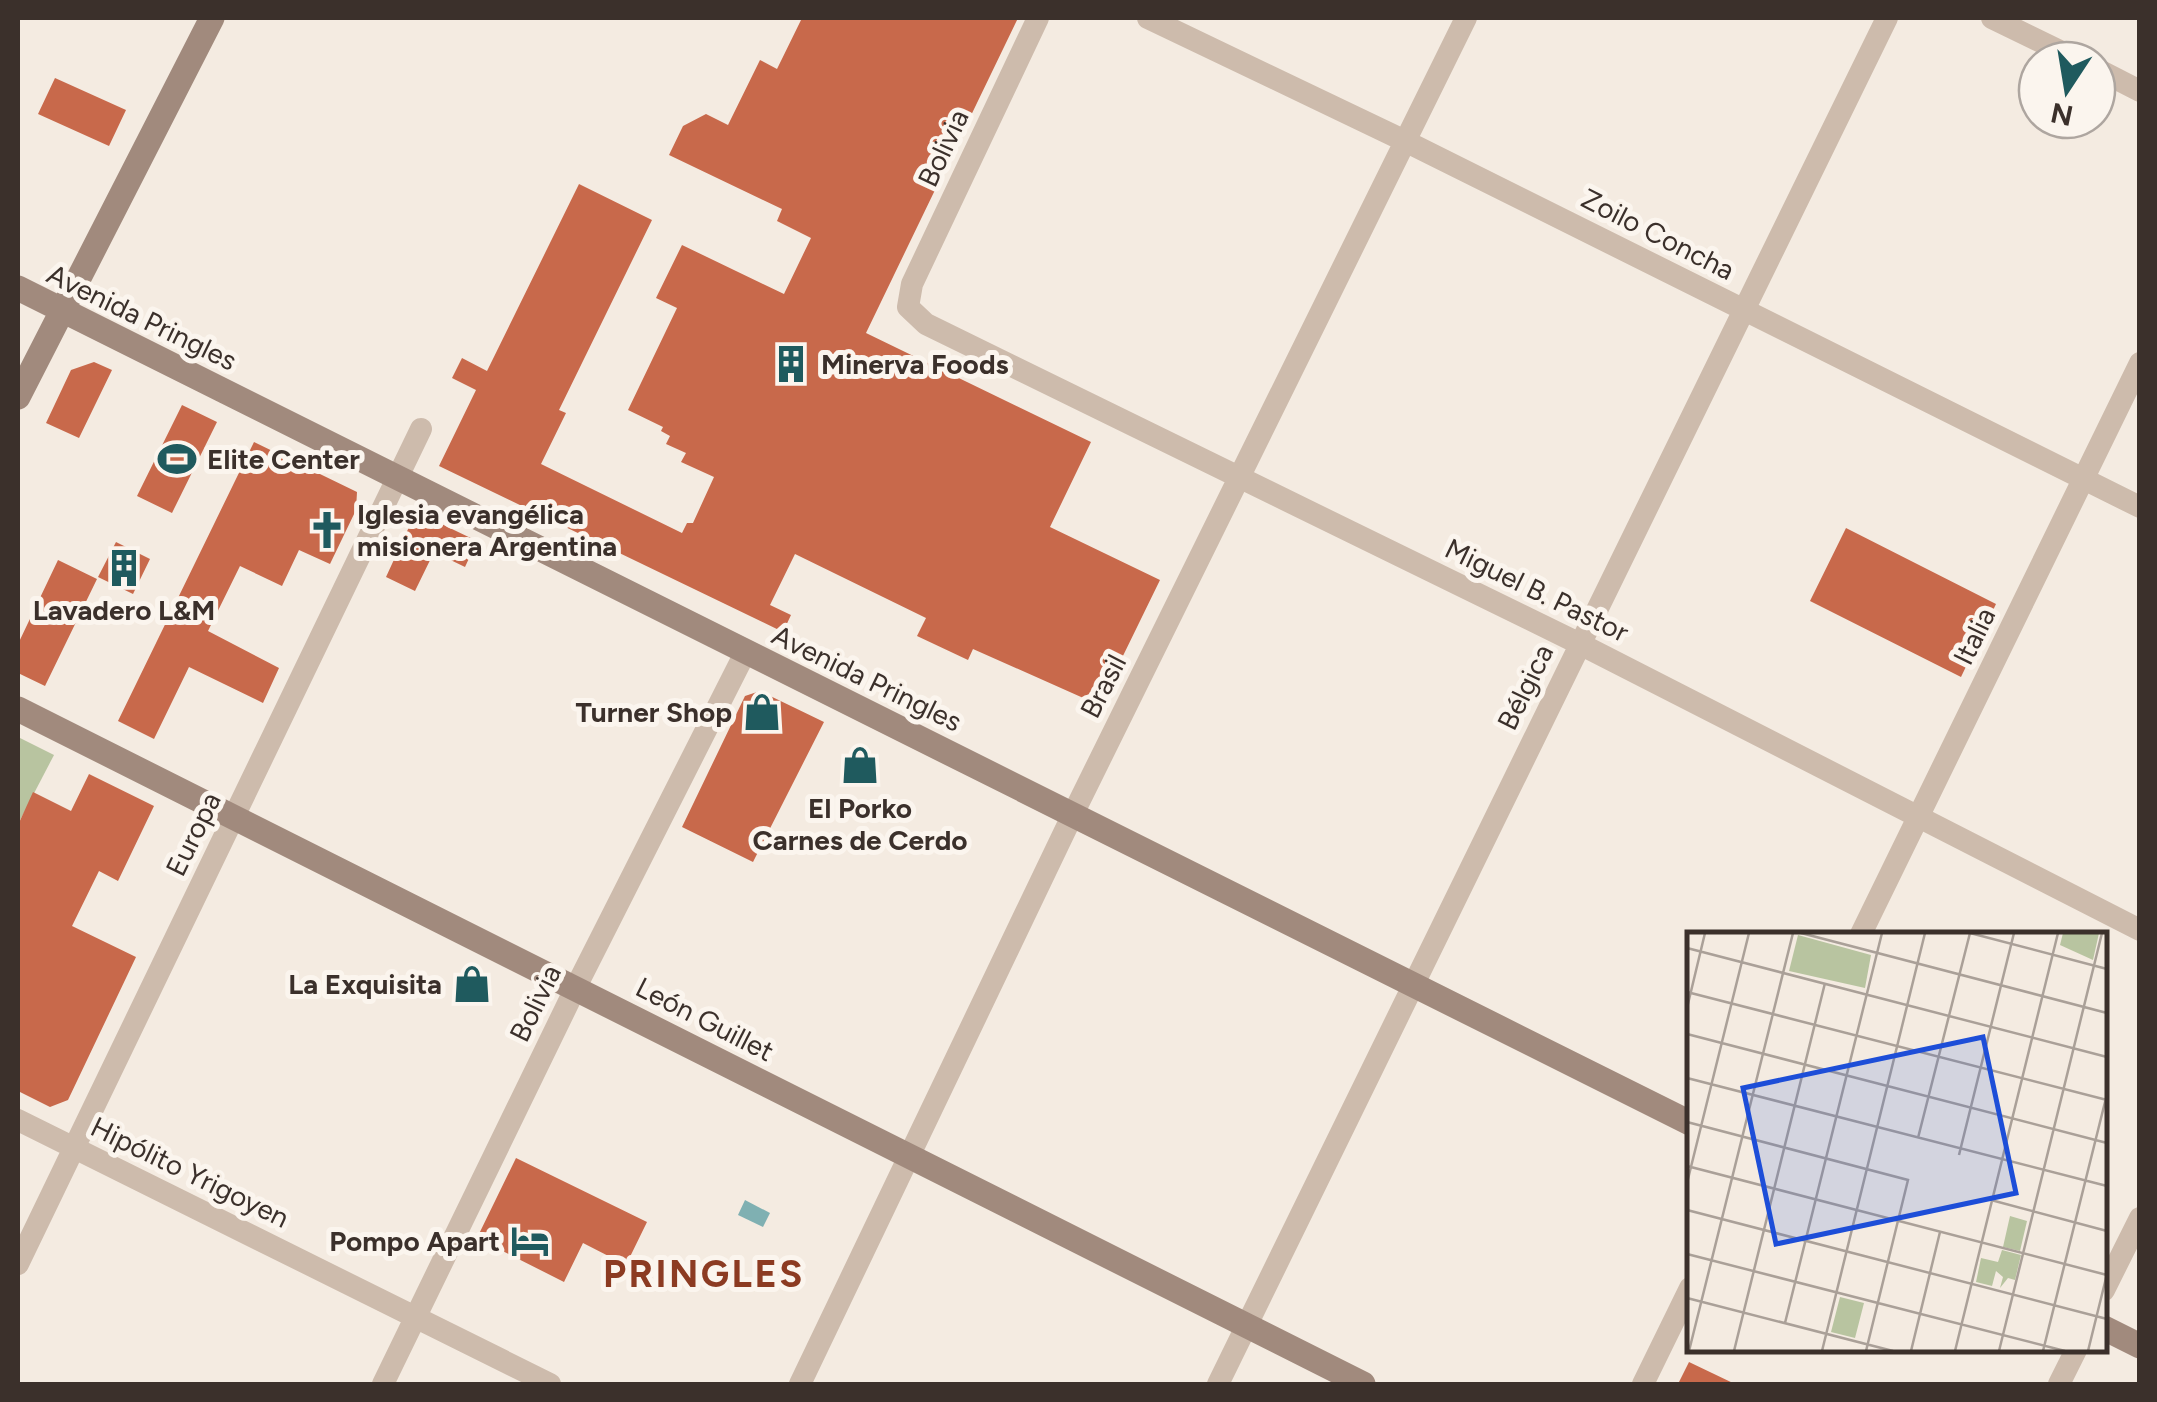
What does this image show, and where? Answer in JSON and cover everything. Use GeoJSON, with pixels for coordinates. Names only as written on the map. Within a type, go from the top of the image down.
{"type":"FeatureCollection","features":[{"type":"Feature","properties":{"kind":"main road"},"geometry":{"type":"LineString","coordinates":[[18,397],[212,18]]}},
{"type":"Feature","properties":{"kind":"main road","name":"Avenida Pringles"},"geometry":{"type":"LineString","coordinates":[[18,288],[1687,1121]]}},
{"type":"Feature","properties":{"kind":"main road","name":"León Guillet"},"geometry":{"type":"LineString","coordinates":[[18,709],[1364,1384]]}},
{"type":"Feature","properties":{"kind":"main road"},"geometry":{"type":"LineString","coordinates":[[2107,1330],[2140,1346]]}},
{"type":"Feature","properties":{"kind":"street","name":"Bolivia"},"geometry":{"type":"LineString","coordinates":[[908,307],[912,284],[1038,18]]}},
{"type":"Feature","properties":{"kind":"street","name":"Zoilo Concha"},"geometry":{"type":"LineString","coordinates":[[1148,18],[1406,141],[2140,507]]}},
{"type":"Feature","properties":{"kind":"street","name":"Brasil"},"geometry":{"type":"LineString","coordinates":[[800,1384],[1073,814],[1466,18]]}},
{"type":"Feature","properties":{"kind":"street","name":"Bélgica"},"geometry":{"type":"LineString","coordinates":[[1218,1384],[1412,983],[1746,312],[1886,18]]}},
{"type":"Feature","properties":{"kind":"street"},"geometry":{"type":"LineString","coordinates":[[1992,18],[2037,40]]}},
{"type":"Feature","properties":{"kind":"street"},"geometry":{"type":"LineString","coordinates":[[2117,79],[2140,90]]}},
{"type":"Feature","properties":{"kind":"street","name":"Miguel B. Pastor"},"geometry":{"type":"LineString","coordinates":[[908,307],[926,324],[1580,644],[2140,930]]}},
{"type":"Feature","properties":{"kind":"street","name":"Italia"},"geometry":{"type":"LineString","coordinates":[[1862,932],[2140,363]]}},
{"type":"Feature","properties":{"kind":"street","name":"Europa"},"geometry":{"type":"LineString","coordinates":[[18,1264],[421,430]]}},
{"type":"Feature","properties":{"kind":"street","name":"Bolivia"},"geometry":{"type":"LineString","coordinates":[[383,1384],[576,987],[746,651]]}},
{"type":"Feature","properties":{"kind":"street","name":"Hipólito Yrigoyen"},"geometry":{"type":"LineString","coordinates":[[18,1120],[550,1384]]}},
{"type":"Feature","properties":{"kind":"street"},"geometry":{"type":"LineString","coordinates":[[2107,1284],[2140,1218]]}},
{"type":"Feature","properties":{"kind":"street"},"geometry":{"type":"LineString","coordinates":[[1643,1384],[1687,1294]]}},
{"type":"Feature","properties":{"kind":"street"},"geometry":{"type":"LineString","coordinates":[[2059,1384],[2075,1352]]}},
{"type":"Feature","properties":{"kind":"green space"},"geometry":{"type":"Polygon","coordinates":[[[18,737],[54,755],[18,824],[18,737]]]}},
{"type":"Feature","properties":{"kind":"water"},"geometry":{"type":"Polygon","coordinates":[[[745,1200],[770,1213],[763,1227],[738,1215],[745,1200]]]}},
{"type":"Feature","properties":{"kind":"building","name":"Minerva Foods"},"geometry":{"type":"Polygon","coordinates":[[[802,18],[1018,18],[866,333],[1091,442],[1050,527],[1160,580],[1099,705],[973,649],[968,660],[917,636],[926,618],[795,554],[770,605],[791,615],[783,632],[439,466],[476,390],[452,378],[462,358],[487,371],[579,184],[652,220],[559,410],[566,413],[541,464],[682,533],[687,523],[693,523],[714,477],[681,462],[686,453],[666,444],[670,436],[661,431],[663,427],[628,410],[677,308],[656,298],[682,245],[784,294],[811,238],[777,221],[782,209],[669,155],[683,126],[706,114],[728,125],[760,60],[777,69],[802,18]]]}},
{"type":"Feature","properties":{"kind":"building"},"geometry":{"type":"Polygon","coordinates":[[[55,78],[126,110],[109,146],[38,114],[55,78]]]}},
{"type":"Feature","properties":{"kind":"building"},"geometry":{"type":"Polygon","coordinates":[[[94,362],[112,370],[79,438],[46,423],[71,370],[94,362]]]}},
{"type":"Feature","properties":{"kind":"building","name":"Elite Center"},"geometry":{"type":"Polygon","coordinates":[[[182,405],[217,422],[172,513],[137,496],[182,405]]]}},
{"type":"Feature","properties":{"kind":"building"},"geometry":{"type":"Polygon","coordinates":[[[254,442],[357,492],[356,510],[330,564],[299,550],[282,586],[240,566],[208,631],[279,668],[263,703],[189,667],[154,739],[118,721],[254,442]]]}},
{"type":"Feature","properties":{"kind":"building"},"geometry":{"type":"Polygon","coordinates":[[[431,519],[477,541],[465,567],[434,552],[415,591],[386,577],[409,527],[431,519]]]}},
{"type":"Feature","properties":{"kind":"building"},"geometry":{"type":"Polygon","coordinates":[[[1846,528],[1996,604],[1961,677],[1810,601],[1846,528]]]}},
{"type":"Feature","properties":{"kind":"building","name":"Lavadero L&M"},"geometry":{"type":"Polygon","coordinates":[[[116,542],[150,559],[133,594],[98,577],[116,542]]]}},
{"type":"Feature","properties":{"kind":"building"},"geometry":{"type":"Polygon","coordinates":[[[58,560],[97,579],[45,686],[18,673],[18,644],[58,560]]]}},
{"type":"Feature","properties":{"kind":"building"},"geometry":{"type":"Polygon","coordinates":[[[760,691],[824,722],[753,862],[682,827],[745,696],[760,691]]]}},
{"type":"Feature","properties":{"kind":"building"},"geometry":{"type":"Polygon","coordinates":[[[89,774],[154,806],[118,881],[99,871],[72,926],[136,957],[68,1100],[50,1107],[18,1091],[18,825],[33,792],[71,811],[89,774]]]}},
{"type":"Feature","properties":{"kind":"building"},"geometry":{"type":"Polygon","coordinates":[[[516,1158],[647,1222],[626,1265],[583,1243],[564,1282],[477,1238],[516,1158]]]}},
{"type":"Feature","properties":{"kind":"building"},"geometry":{"type":"Polygon","coordinates":[[[1689,1362],[1735,1384],[1678,1384],[1689,1362]]]}},
{"type":"Feature","properties":{"kind":"place","name":"Minerva Foods"},"geometry":{"type":"Point","coordinates":[791,364]}},
{"type":"Feature","properties":{"kind":"place","name":"Elite Center"},"geometry":{"type":"Point","coordinates":[177,459]}},
{"type":"Feature","properties":{"kind":"place","name":"Iglesia evangélica misionera Argentina"},"geometry":{"type":"Point","coordinates":[327,530]}},
{"type":"Feature","properties":{"kind":"place","name":"Lavadero L&M"},"geometry":{"type":"Point","coordinates":[124,568]}},
{"type":"Feature","properties":{"kind":"place","name":"Turner Shop"},"geometry":{"type":"Point","coordinates":[762,712]}},
{"type":"Feature","properties":{"kind":"place","name":"El Porko Carnes de Cerdo"},"geometry":{"type":"Point","coordinates":[860,765]}},
{"type":"Feature","properties":{"kind":"place","name":"La Exquisita"},"geometry":{"type":"Point","coordinates":[472,984]}},
{"type":"Feature","properties":{"kind":"place","name":"Pompo Apart"},"geometry":{"type":"Point","coordinates":[530,1241]}},
{"type":"Feature","properties":{"kind":"district","name":"PRINGLES"},"geometry":{"type":"Point","coordinates":[704,1274]}}]}
